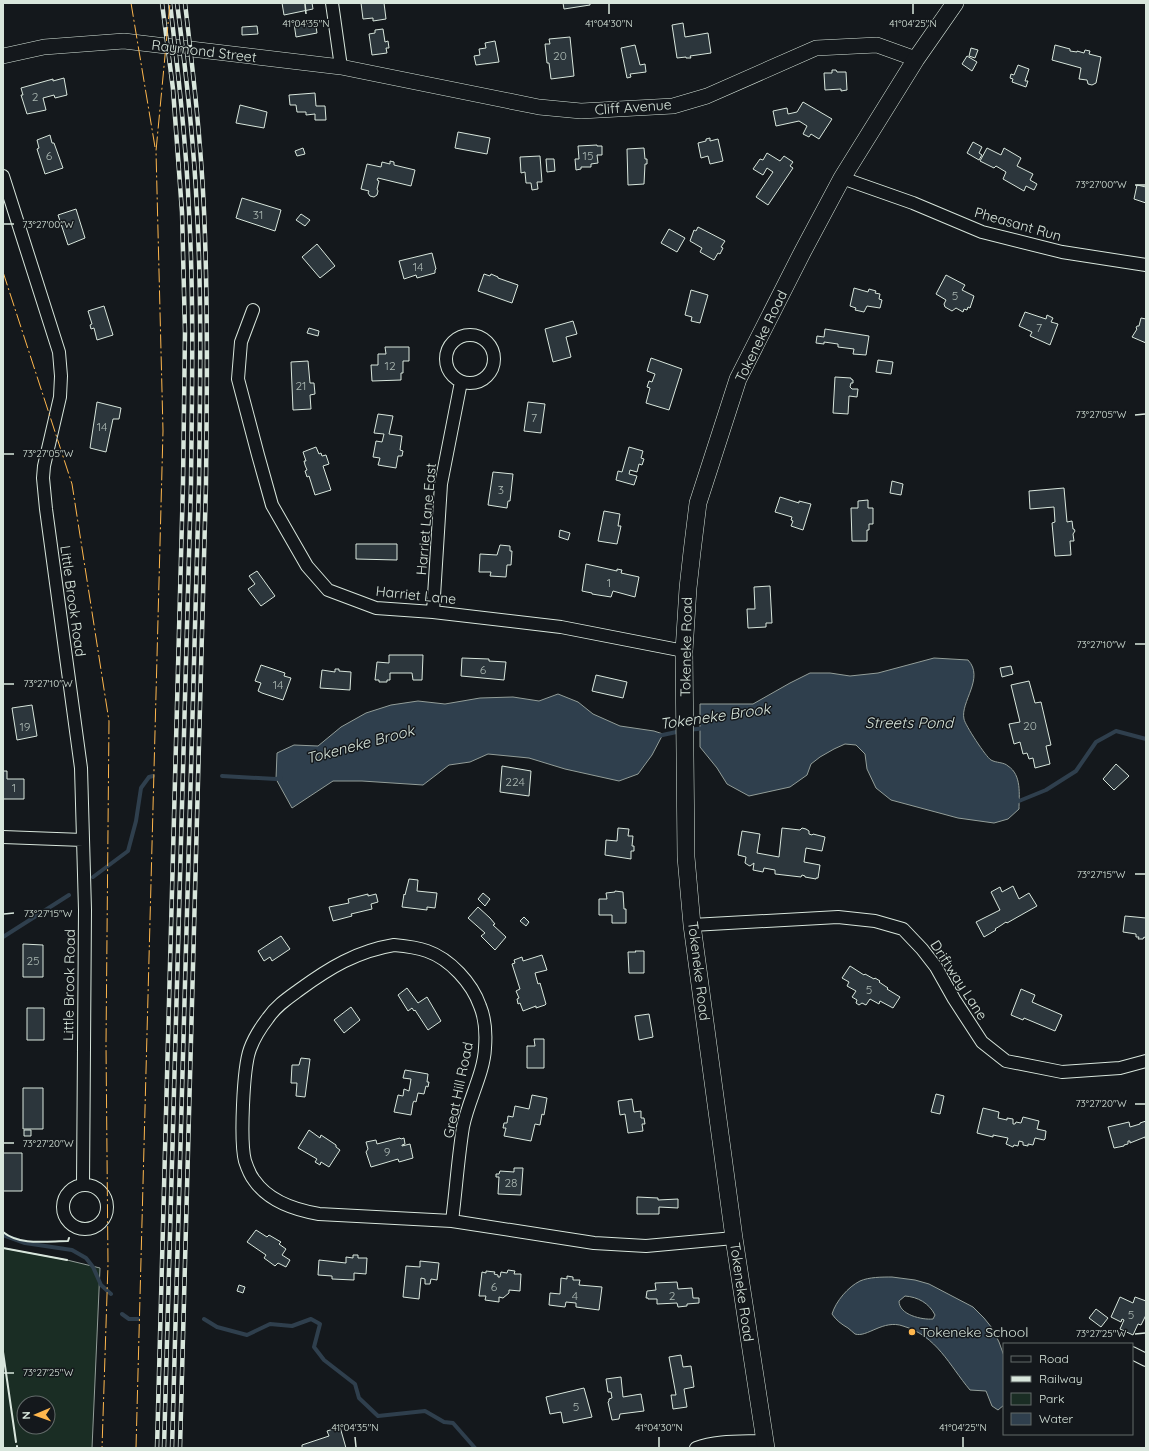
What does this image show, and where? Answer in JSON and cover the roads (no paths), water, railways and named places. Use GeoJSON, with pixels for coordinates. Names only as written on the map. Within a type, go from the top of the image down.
{"type":"FeatureCollection","features":[{"type":"Feature","properties":{"kind":"main road","name":"Tokeneke Road"},"geometry":{"type":"LineString","coordinates":[[765,1445],[734,1238],[692,925],[686,857],[684,651],[688,588],[698,503],[738,379],[803,251],[842,178],[916,59],[955,3]]}},
{"type":"Feature","properties":{"kind":"street"},"geometry":{"type":"LineString","coordinates":[[332,3],[341,67]]}},
{"type":"Feature","properties":{"kind":"street","name":"Raymond Street"},"geometry":{"type":"LineString","coordinates":[[3,56],[44,46],[124,41],[341,67]]}},
{"type":"Feature","properties":{"kind":"street","name":"Cliff Avenue"},"geometry":{"type":"LineString","coordinates":[[341,67],[539,107],[580,111],[673,106],[707,96],[816,48],[878,45],[916,59]]}},
{"type":"Feature","properties":{"kind":"street","name":"Little Brook Road"},"geometry":{"type":"LineString","coordinates":[[3,176],[59,352],[61,376],[60,397],[43,478],[81,768],[85,918],[83,1185]]}},
{"type":"Feature","properties":{"kind":"street","name":"Pheasant Run"},"geometry":{"type":"LineString","coordinates":[[842,178],[913,203],[982,232],[1062,252],[1146,265]]}},
{"type":"Feature","properties":{"kind":"street","name":"Harriet Lane"},"geometry":{"type":"LineString","coordinates":[[253,310],[241,342],[238,379],[272,504],[307,566],[328,590],[376,608],[433,612],[561,627],[684,651]]}},
{"type":"Feature","properties":{"kind":"street"},"geometry":{"type":"LineString","coordinates":[[470,335],[479,336],[487,342],[492,349],[494,359],[493,368],[488,376],[480,381],[470,383],[461,382],[453,376],[448,369],[446,359],[448,350],[453,342],[460,337],[470,335]]}},
{"type":"Feature","properties":{"kind":"street","name":"Harriet Lane East"},"geometry":{"type":"LineString","coordinates":[[433,612],[441,484],[461,382]]}},
{"type":"Feature","properties":{"kind":"street"},"geometry":{"type":"LineString","coordinates":[[3,838],[83,840]]}},
{"type":"Feature","properties":{"kind":"street","name":"Driftway Lane"},"geometry":{"type":"LineString","coordinates":[[692,925],[838,917],[875,921],[903,929],[922,949],[936,967],[954,999],[982,1042],[1006,1062],[1062,1072],[1120,1068],[1146,1061]]}},
{"type":"Feature","properties":{"kind":"street","name":"Great Hill Road"},"geometry":{"type":"LineString","coordinates":[[452,1221],[463,1127],[471,1096],[481,1069],[485,1049],[484,1023],[481,1006],[471,988],[463,978],[443,959],[427,951],[411,946],[394,945],[376,948],[349,958],[317,976],[281,1003],[258,1031],[249,1050],[245,1074],[243,1144],[245,1160],[253,1179],[265,1193],[283,1204],[302,1211],[319,1214],[452,1221],[594,1243],[646,1246],[734,1238]]}},
{"type":"Feature","properties":{"kind":"street"},"geometry":{"type":"LineString","coordinates":[[1133,1354],[1146,1360]]}},
{"type":"Feature","properties":{"kind":"street"},"geometry":{"type":"LineString","coordinates":[[696,1448],[704,1445],[723,1443],[765,1445]]}},
{"type":"Feature","properties":{"kind":"water","name":"Streets Pond"},"geometry":{"type":"Polygon","coordinates":[[[934,658],[968,660],[973,667],[973,682],[965,705],[964,719],[988,758],[1006,765],[1016,775],[1019,786],[1019,809],[1008,819],[994,823],[958,818],[891,800],[876,788],[867,769],[865,754],[856,745],[845,744],[820,757],[811,764],[807,775],[790,787],[749,796],[727,784],[717,768],[700,747],[700,704],[753,704],[810,673],[830,673],[850,676],[878,673],[934,658]]]}},
{"type":"Feature","properties":{"kind":"water"},"geometry":{"type":"Polygon","coordinates":[[[558,694],[578,702],[593,714],[620,726],[654,731],[663,734],[652,755],[638,774],[619,781],[565,769],[529,758],[488,754],[470,762],[449,765],[423,785],[362,781],[333,781],[292,808],[276,779],[277,753],[294,745],[318,746],[341,727],[366,713],[391,705],[418,701],[445,704],[480,698],[513,697],[539,701],[558,694]]]}},
{"type":"Feature","properties":{"kind":"water"},"geometry":{"type":"Polygon","coordinates":[[[892,1277],[915,1280],[929,1284],[973,1307],[984,1318],[992,1328],[1003,1353],[1003,1406],[998,1410],[992,1406],[986,1391],[970,1390],[934,1344],[915,1331],[896,1324],[882,1327],[860,1335],[855,1334],[835,1318],[832,1314],[834,1309],[839,1299],[847,1291],[860,1281],[892,1277]],[[905,1296],[899,1301],[900,1306],[912,1316],[923,1319],[933,1319],[935,1315],[933,1311],[919,1299],[905,1296]]]}},
{"type":"Feature","properties":{"kind":"waterway","name":"Tokeneke Brook"},"geometry":{"type":"LineString","coordinates":[[689,730],[705,728]]}},
{"type":"Feature","properties":{"kind":"waterway","name":"Tokeneke Brook"},"geometry":{"type":"LineString","coordinates":[[658,736],[681,731]]}},
{"type":"Feature","properties":{"kind":"waterway","name":"Tokeneke Brook"},"geometry":{"type":"LineString","coordinates":[[1016,799],[1019,801],[1046,790],[1076,771],[1096,742],[1116,731],[1146,739]]}},
{"type":"Feature","properties":{"kind":"waterway","name":"Tokeneke Brook"},"geometry":{"type":"LineString","coordinates":[[93,877],[128,851],[136,821],[141,788],[149,777],[153,776]]}},
{"type":"Feature","properties":{"kind":"waterway","name":"Tokeneke Brook"},"geometry":{"type":"LineString","coordinates":[[222,776],[281,778]]}},
{"type":"Feature","properties":{"kind":"waterway","name":"Tokeneke Brook"},"geometry":{"type":"LineString","coordinates":[[3,937],[69,895]]}},
{"type":"Feature","properties":{"kind":"waterway"},"geometry":{"type":"LineString","coordinates":[[3,1235],[25,1243],[72,1250],[86,1258],[93,1267],[101,1285],[111,1294]]}},
{"type":"Feature","properties":{"kind":"waterway"},"geometry":{"type":"LineString","coordinates":[[122,1314],[129,1319],[138,1319]]}},
{"type":"Feature","properties":{"kind":"waterway"},"geometry":{"type":"LineString","coordinates":[[204,1319],[217,1327],[247,1335],[270,1324],[292,1326],[311,1319],[320,1324],[314,1347],[324,1360],[355,1384],[359,1398],[378,1416],[425,1411],[444,1422],[453,1423],[475,1448]]}},
{"type":"Feature","properties":{"kind":"railway"},"geometry":{"type":"LineString","coordinates":[[157,1448],[183,483],[185,332],[182,212],[173,89],[162,3]]}},
{"type":"Feature","properties":{"kind":"railway"},"geometry":{"type":"LineString","coordinates":[[164,1448],[191,484],[192,382],[192,279],[188,185],[170,3]]}},
{"type":"Feature","properties":{"kind":"railway"},"geometry":{"type":"LineString","coordinates":[[172,1448],[199,484],[200,348],[200,279],[196,185],[184,55],[177,3]]}},
{"type":"Feature","properties":{"kind":"railway"},"geometry":{"type":"LineString","coordinates":[[180,1448],[206,484],[207,382],[203,185],[185,3]]}},
{"type":"Feature","properties":{"kind":"place","name":"Tokeneke School"},"geometry":{"type":"Point","coordinates":[912,1332]}}]}
